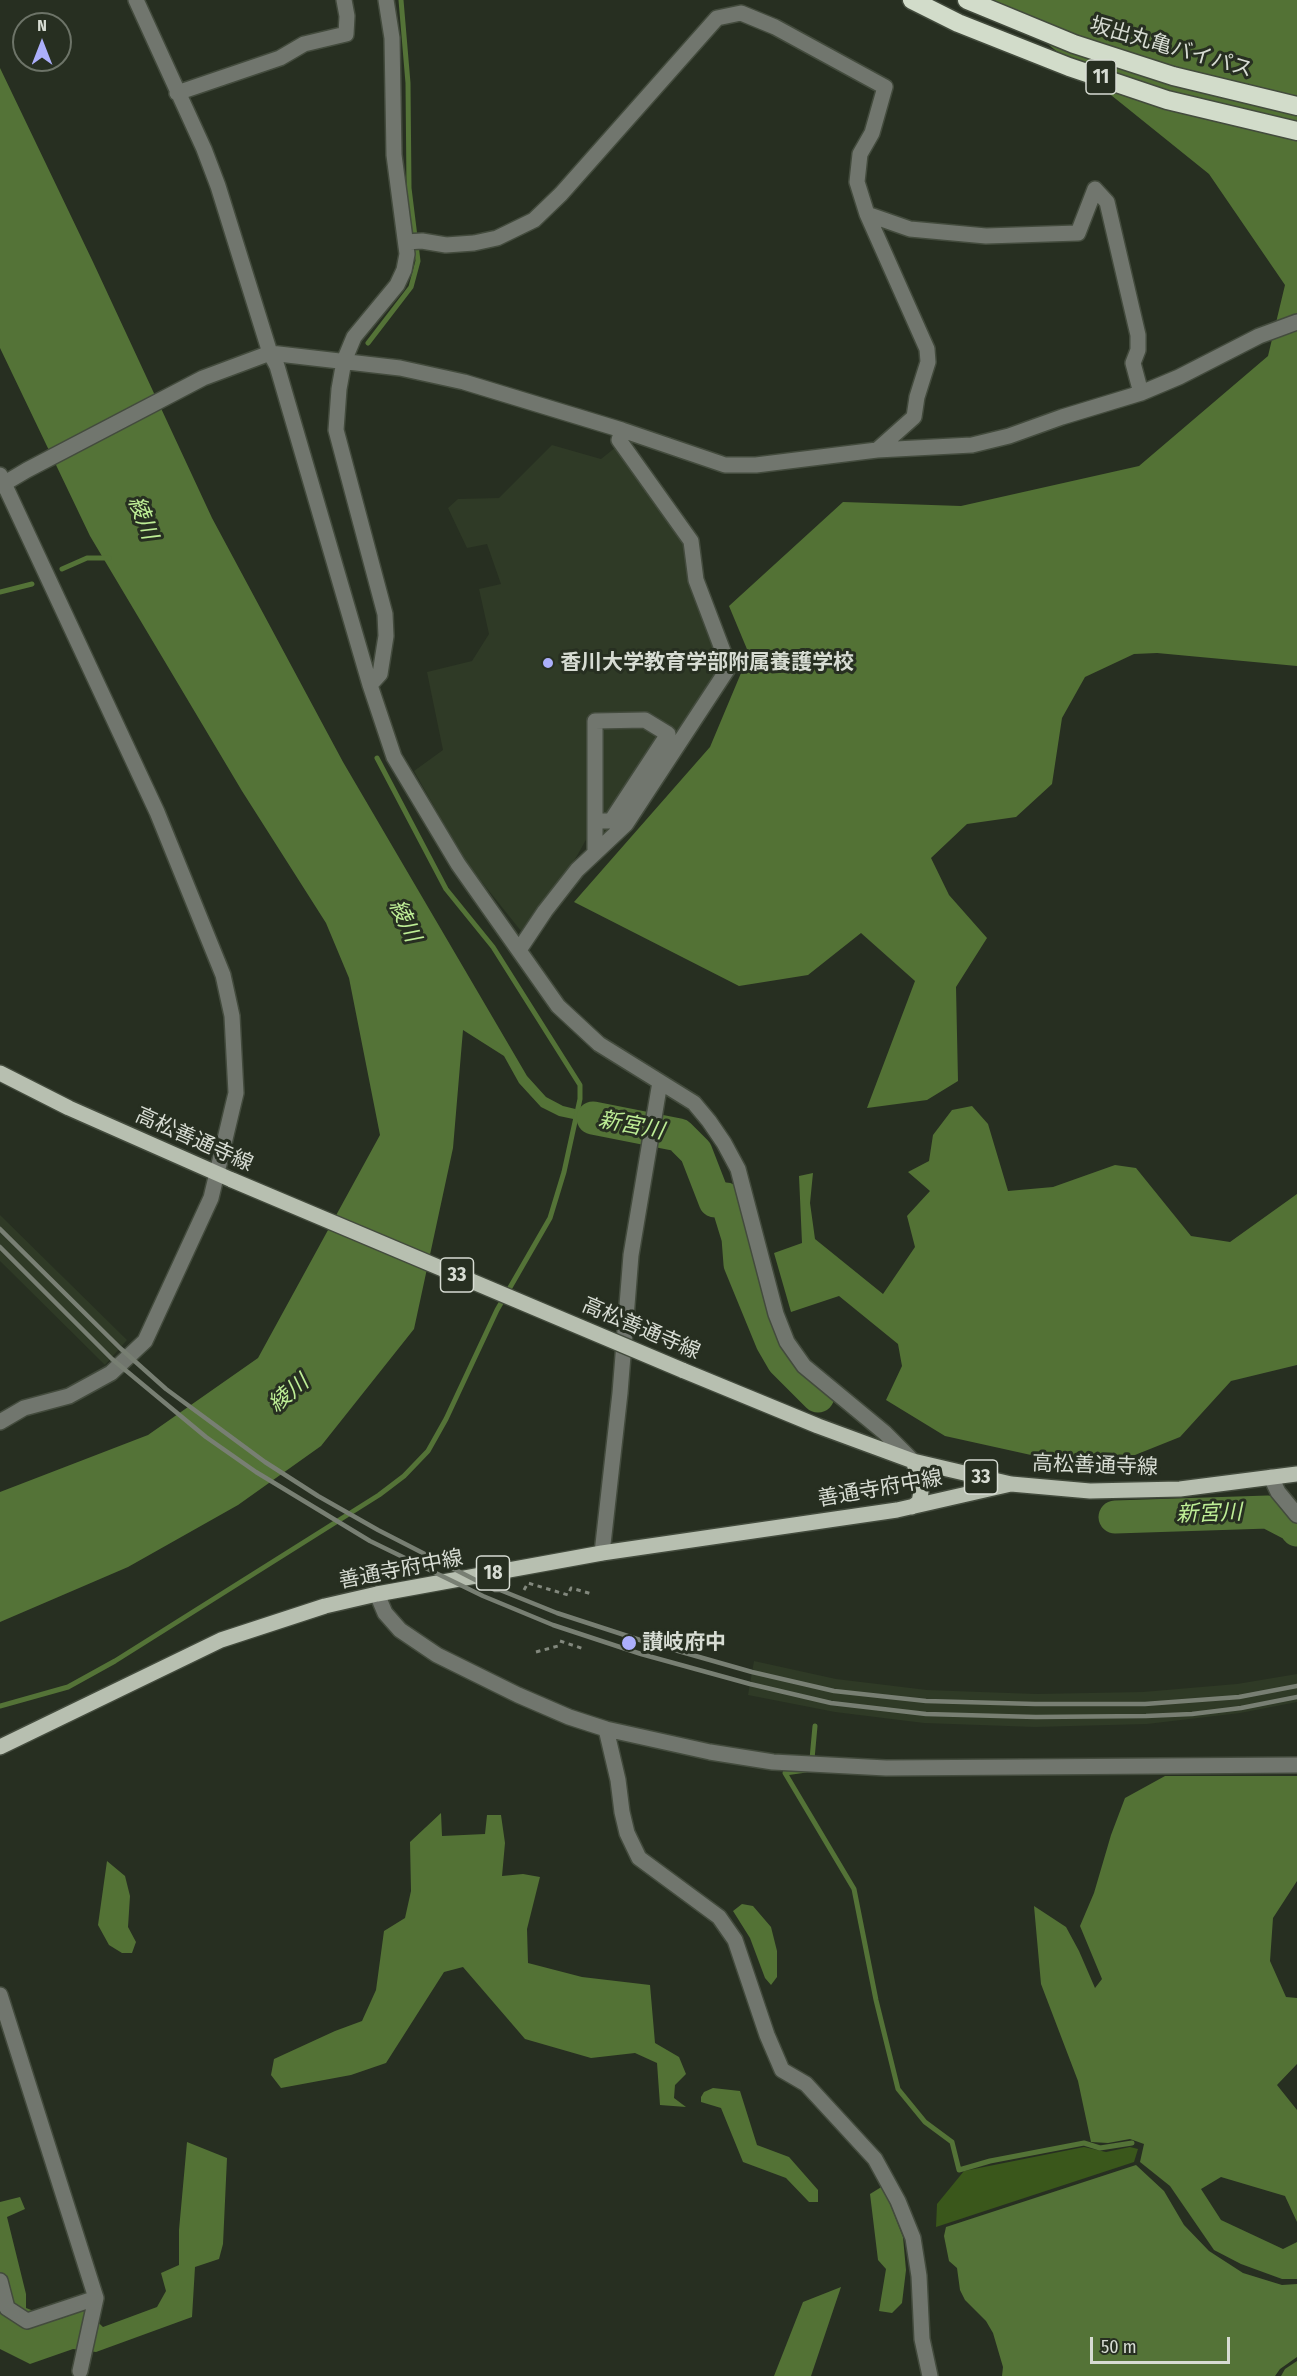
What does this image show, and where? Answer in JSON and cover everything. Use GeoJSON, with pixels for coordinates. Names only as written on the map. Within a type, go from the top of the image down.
{"type":"FeatureCollection","features":[{"type":"Feature","properties":{"kind":"highway","name":"11"},"geometry":{"type":"LineString","coordinates":[[912,0],[958,23],[1080,70],[1167,100],[1297,131]]}},
{"type":"Feature","properties":{"kind":"highway","name":"坂出丸亀バイパス"},"geometry":{"type":"LineString","coordinates":[[967,0],[1074,44],[1173,76],[1297,106]]}},
{"type":"Feature","properties":{"kind":"main road","name":"高松善通寺線"},"geometry":{"type":"LineString","coordinates":[[0,1073],[69,1108],[232,1180],[682,1370],[913,1461],[1011,1484],[1090,1491],[1180,1489],[1297,1474]]}},
{"type":"Feature","properties":{"kind":"main road"},"geometry":{"type":"LineString","coordinates":[[912,1507],[919,1502],[921,1492],[920,1477],[913,1461]]}},
{"type":"Feature","properties":{"kind":"main road","name":"善通寺府中線"},"geometry":{"type":"LineString","coordinates":[[0,1747],[221,1640],[325,1606],[377,1594],[602,1553],[912,1507],[1011,1484]]}},
{"type":"Feature","properties":{"kind":"street"},"geometry":{"type":"LineString","coordinates":[[136,0],[218,186],[270,353],[277,366],[370,685],[394,757],[458,864],[558,1006],[600,1044],[694,1103],[724,1143],[738,1169],[776,1314],[787,1342],[804,1366],[885,1433],[913,1461]]}},
{"type":"Feature","properties":{"kind":"street"},"geometry":{"type":"LineString","coordinates":[[177,93],[280,58],[303,44],[346,34],[347,16],[344,0]]}},
{"type":"Feature","properties":{"kind":"street"},"geometry":{"type":"LineString","coordinates":[[370,685],[380,674],[386,636],[385,614],[336,430],[344,361],[354,337],[397,285],[404,270],[407,254],[414,242],[394,155],[392,38],[386,0]]}},
{"type":"Feature","properties":{"kind":"street"},"geometry":{"type":"LineString","coordinates":[[414,242],[446,245],[474,243],[497,238],[534,220],[561,194],[717,18],[741,13],[776,27],[885,87],[872,133],[860,154],[857,182],[867,214],[927,349],[928,362],[917,397],[914,417],[877,450]]}},
{"type":"Feature","properties":{"kind":"street"},"geometry":{"type":"LineString","coordinates":[[867,214],[910,229],[986,236],[1078,233],[1095,189],[1107,202],[1138,335],[1138,350],[1133,363],[1141,393]]}},
{"type":"Feature","properties":{"kind":"street"},"geometry":{"type":"LineString","coordinates":[[0,1422],[24,1408],[69,1396],[111,1373],[145,1341],[210,1198],[236,1093],[232,1016],[223,975],[157,812],[2,482],[203,378],[270,353],[400,368],[464,381],[725,465],[756,465],[877,450],[972,445],[1141,393],[1179,377],[1259,336],[1297,322]]}},
{"type":"Feature","properties":{"kind":"street"},"geometry":{"type":"LineString","coordinates":[[519,950],[564,886],[631,817],[729,667],[696,579],[691,541],[619,440],[622,430]]}},
{"type":"Feature","properties":{"kind":"street"},"geometry":{"type":"LineString","coordinates":[[595,821],[611,821],[668,734],[645,720],[595,721],[595,821],[595,853]]}},
{"type":"Feature","properties":{"kind":"street"},"geometry":{"type":"LineString","coordinates":[[602,1553],[620,1393],[631,1255],[650,1129],[660,1082]]}},
{"type":"Feature","properties":{"kind":"street"},"geometry":{"type":"LineString","coordinates":[[1270,1477],[1278,1492],[1297,1515]]}},
{"type":"Feature","properties":{"kind":"street"},"geometry":{"type":"LineString","coordinates":[[377,1594],[386,1613],[400,1630],[437,1655],[518,1695],[606,1730],[710,1752],[784,1763],[920,1768],[1297,1765]]}},
{"type":"Feature","properties":{"kind":"street"},"geometry":{"type":"LineString","coordinates":[[606,1730],[627,1833],[639,1858],[718,1917],[735,1940],[767,2035],[782,2070],[806,2085],[875,2159],[898,2200],[913,2238],[920,2276],[922,2339],[930,2376]]}},
{"type":"Feature","properties":{"kind":"street"},"geometry":{"type":"LineString","coordinates":[[0,1995],[96,2298],[80,2371]]}},
{"type":"Feature","properties":{"kind":"street"},"geometry":{"type":"LineString","coordinates":[[0,2281],[7,2308],[27,2321],[96,2298]]}},
{"type":"Feature","properties":{"kind":"path"},"geometry":{"type":"LineString","coordinates":[[524,1590],[528,1583],[568,1595],[571,1588],[592,1594]]}},
{"type":"Feature","properties":{"kind":"path"},"geometry":{"type":"LineString","coordinates":[[560,1641],[584,1649]]}},
{"type":"Feature","properties":{"kind":"path"},"geometry":{"type":"LineString","coordinates":[[536,1652],[558,1646]]}},
{"type":"Feature","properties":{"kind":"shaded area"},"geometry":{"type":"Polygon","coordinates":[[[993,0],[1297,0],[1297,666],[1157,653],[1134,654],[1085,677],[1062,718],[1052,784],[1016,817],[967,824],[931,858],[949,895],[987,938],[956,987],[958,1081],[927,1100],[867,1108],[915,981],[861,933],[808,975],[739,986],[574,902],[710,747],[749,654],[729,606],[843,502],[961,506],[1139,466],[1268,356],[1285,285],[1209,174],[993,0]]]}},
{"type":"Feature","properties":{"kind":"shaded area"},"geometry":{"type":"Polygon","coordinates":[[[552,445],[601,459],[616,447],[685,546],[690,583],[720,669],[608,831],[587,838],[569,870],[521,931],[465,861],[414,771],[443,750],[427,672],[472,661],[489,634],[479,589],[501,584],[487,544],[467,548],[448,508],[458,499],[499,498],[552,445]]]}},
{"type":"Feature","properties":{"kind":"shaded area"},"geometry":{"type":"Polygon","coordinates":[[[972,1106],[988,1124],[1008,1191],[1053,1187],[1115,1165],[1136,1168],[1191,1236],[1230,1242],[1297,1194],[1297,1365],[1231,1381],[1180,1437],[1125,1459],[1031,1455],[945,1436],[886,1400],[902,1366],[898,1344],[839,1296],[791,1312],[774,1253],[802,1243],[799,1176],[813,1173],[810,1203],[815,1239],[883,1294],[915,1247],[907,1216],[930,1191],[908,1172],[929,1161],[933,1135],[952,1110],[972,1106]]]}},
{"type":"Feature","properties":{"kind":"shaded area"},"geometry":{"type":"Polygon","coordinates":[[[0,1215],[127,1340],[105,1365],[0,1261],[0,1215]]]}},
{"type":"Feature","properties":{"kind":"shaded area"},"geometry":{"type":"Polygon","coordinates":[[[754,1661],[836,1679],[927,1690],[1036,1694],[1143,1692],[1237,1684],[1297,1674],[1297,1702],[1240,1713],[1147,1724],[1035,1727],[924,1723],[835,1712],[748,1695],[754,1661]]]}},
{"type":"Feature","properties":{"kind":"shaded area"},"geometry":{"type":"Polygon","coordinates":[[[1165,1776],[1297,1776],[1297,1881],[1273,1918],[1270,1961],[1286,1997],[1297,1998],[1297,2064],[1277,2085],[1297,2110],[1297,2222],[1285,2196],[1221,2177],[1201,2189],[1221,2220],[1283,2249],[1297,2242],[1297,2279],[1282,2279],[1241,2264],[1214,2250],[1170,2186],[1140,2162],[1144,2144],[1130,2139],[1108,2143],[1091,2142],[1078,2081],[1041,1984],[1034,1906],[1066,1927],[1095,1988],[1102,1979],[1080,1926],[1094,1893],[1111,1835],[1125,1798],[1165,1776]]]}},
{"type":"Feature","properties":{"kind":"shaded area"},"geometry":{"type":"Polygon","coordinates":[[[441,1813],[442,1836],[485,1834],[487,1815],[501,1815],[505,1843],[502,1876],[523,1874],[540,1877],[527,1929],[528,1963],[582,1977],[650,1985],[655,2043],[679,2057],[686,2074],[675,2085],[674,2098],[686,2107],[660,2105],[657,2063],[635,2053],[591,2058],[525,2039],[463,1967],[444,1972],[386,2063],[351,2075],[281,2088],[271,2075],[274,2059],[362,2021],[376,1990],[384,1931],[405,1918],[411,1891],[410,1842],[441,1813]]]}},
{"type":"Feature","properties":{"kind":"shaded area"},"geometry":{"type":"Polygon","coordinates":[[[107,1861],[125,1876],[130,1896],[128,1927],[136,1942],[132,1953],[122,1953],[109,1945],[98,1925],[107,1861]]]}},
{"type":"Feature","properties":{"kind":"shaded area"},"geometry":{"type":"Polygon","coordinates":[[[742,1904],[753,1906],[771,1927],[777,1951],[777,1977],[771,1985],[765,1978],[750,1938],[733,1911],[742,1904]]]}},
{"type":"Feature","properties":{"kind":"shaded area"},"geometry":{"type":"Polygon","coordinates":[[[713,2088],[740,2091],[757,2145],[789,2157],[818,2190],[818,2202],[809,2202],[786,2178],[743,2162],[721,2108],[701,2102],[704,2092],[713,2088]]]}},
{"type":"Feature","properties":{"kind":"shaded area"},"geometry":{"type":"Polygon","coordinates":[[[187,2142],[227,2158],[223,2244],[219,2259],[195,2267],[192,2317],[96,2352],[73,2349],[30,2364],[0,2349],[0,2202],[20,2197],[25,2209],[7,2217],[26,2294],[26,2308],[57,2320],[85,2310],[103,2327],[157,2307],[166,2291],[161,2273],[179,2265],[179,2230],[187,2142]]]}},
{"type":"Feature","properties":{"kind":"shaded area"},"geometry":{"type":"Polygon","coordinates":[[[1084,2147],[1106,2152],[1130,2147],[1138,2149],[1134,2162],[936,2227],[937,2204],[964,2171],[1084,2147]]]}},
{"type":"Feature","properties":{"kind":"shaded area"},"geometry":{"type":"Polygon","coordinates":[[[883,2186],[903,2237],[906,2270],[902,2303],[892,2313],[879,2311],[886,2269],[878,2260],[870,2194],[883,2186]]]}},
{"type":"Feature","properties":{"kind":"shaded area"},"geometry":{"type":"Polygon","coordinates":[[[841,2287],[811,2376],[774,2376],[803,2302],[841,2287]]]}},
{"type":"Feature","properties":{"kind":"shaded area"},"geometry":{"type":"Polygon","coordinates":[[[1297,2361],[1297,2376],[1281,2376],[1285,2369],[1297,2361]]]}},
{"type":"Feature","properties":{"kind":"water","name":"綾川"},"geometry":{"type":"Polygon","coordinates":[[[0,68],[212,518],[343,762],[527,1076],[546,1097],[563,1106],[637,1124],[635,1132],[559,1116],[541,1107],[519,1083],[504,1056],[463,1030],[453,1148],[414,1329],[321,1446],[238,1505],[128,1567],[0,1622],[0,1492],[148,1435],[258,1358],[380,1135],[349,978],[326,923],[242,791],[90,536],[0,348],[0,68]]]}},
{"type":"Feature","properties":{"kind":"water"},"geometry":{"type":"Polygon","coordinates":[[[1136,2165],[1164,2191],[1184,2225],[1209,2251],[1243,2273],[1282,2285],[1297,2284],[1297,2357],[1280,2369],[1275,2376],[1002,2376],[1003,2367],[993,2333],[986,2321],[965,2300],[960,2290],[957,2268],[949,2261],[944,2236],[946,2227],[1136,2165]]]}},
{"type":"Feature","properties":{"kind":"waterway"},"geometry":{"type":"LineString","coordinates":[[368,343],[411,287],[418,261],[409,188],[408,83],[401,0]]}},
{"type":"Feature","properties":{"kind":"waterway"},"geometry":{"type":"LineString","coordinates":[[62,569],[87,558],[109,558]]}},
{"type":"Feature","properties":{"kind":"waterway"},"geometry":{"type":"LineString","coordinates":[[0,592],[32,584]]}},
{"type":"Feature","properties":{"kind":"waterway"},"geometry":{"type":"LineString","coordinates":[[0,1706],[68,1687],[115,1661],[379,1495],[404,1476],[428,1451],[446,1419],[497,1310],[550,1218],[564,1172],[580,1099],[580,1085],[493,947],[446,889],[377,758]]}},
{"type":"Feature","properties":{"kind":"waterway","name":"新宮川"},"geometry":{"type":"LineString","coordinates":[[593,1118],[679,1135],[696,1152],[715,1201],[726,1199],[738,1238],[740,1264],[772,1342],[783,1361],[818,1396]]}},
{"type":"Feature","properties":{"kind":"waterway","name":"新宮川"},"geometry":{"type":"LineString","coordinates":[[1115,1517],[1268,1512],[1293,1525],[1297,1530]]}},
{"type":"Feature","properties":{"kind":"waterway"},"geometry":{"type":"LineString","coordinates":[[812,1759],[815,1726]]}},
{"type":"Feature","properties":{"kind":"waterway"},"geometry":{"type":"LineString","coordinates":[[806,1770],[785,1773],[854,1889],[876,2000],[898,2089],[925,2122],[952,2142],[959,2170],[990,2161],[1084,2143],[1100,2148],[1132,2143]]}},
{"type":"Feature","properties":{"kind":"railway"},"geometry":{"type":"LineString","coordinates":[[0,1229],[120,1348],[166,1389],[265,1462],[318,1496],[378,1530],[495,1590],[557,1613],[643,1641],[752,1672],[834,1691],[926,1701],[1145,1704],[1239,1697],[1297,1686]]}},
{"type":"Feature","properties":{"kind":"railway"},"geometry":{"type":"LineString","coordinates":[[0,1247],[112,1359],[206,1437],[256,1472],[370,1541],[483,1596],[553,1625],[641,1654],[750,1684],[831,1703],[926,1714],[1036,1717],[1192,1714],[1241,1708],[1297,1697]]}},
{"type":"Feature","properties":{"kind":"place","name":"香川大学教育学部附属養護学校"},"geometry":{"type":"Point","coordinates":[548,663]}},
{"type":"Feature","properties":{"kind":"place","name":"讃岐府中"},"geometry":{"type":"Point","coordinates":[629,1643]}}]}
